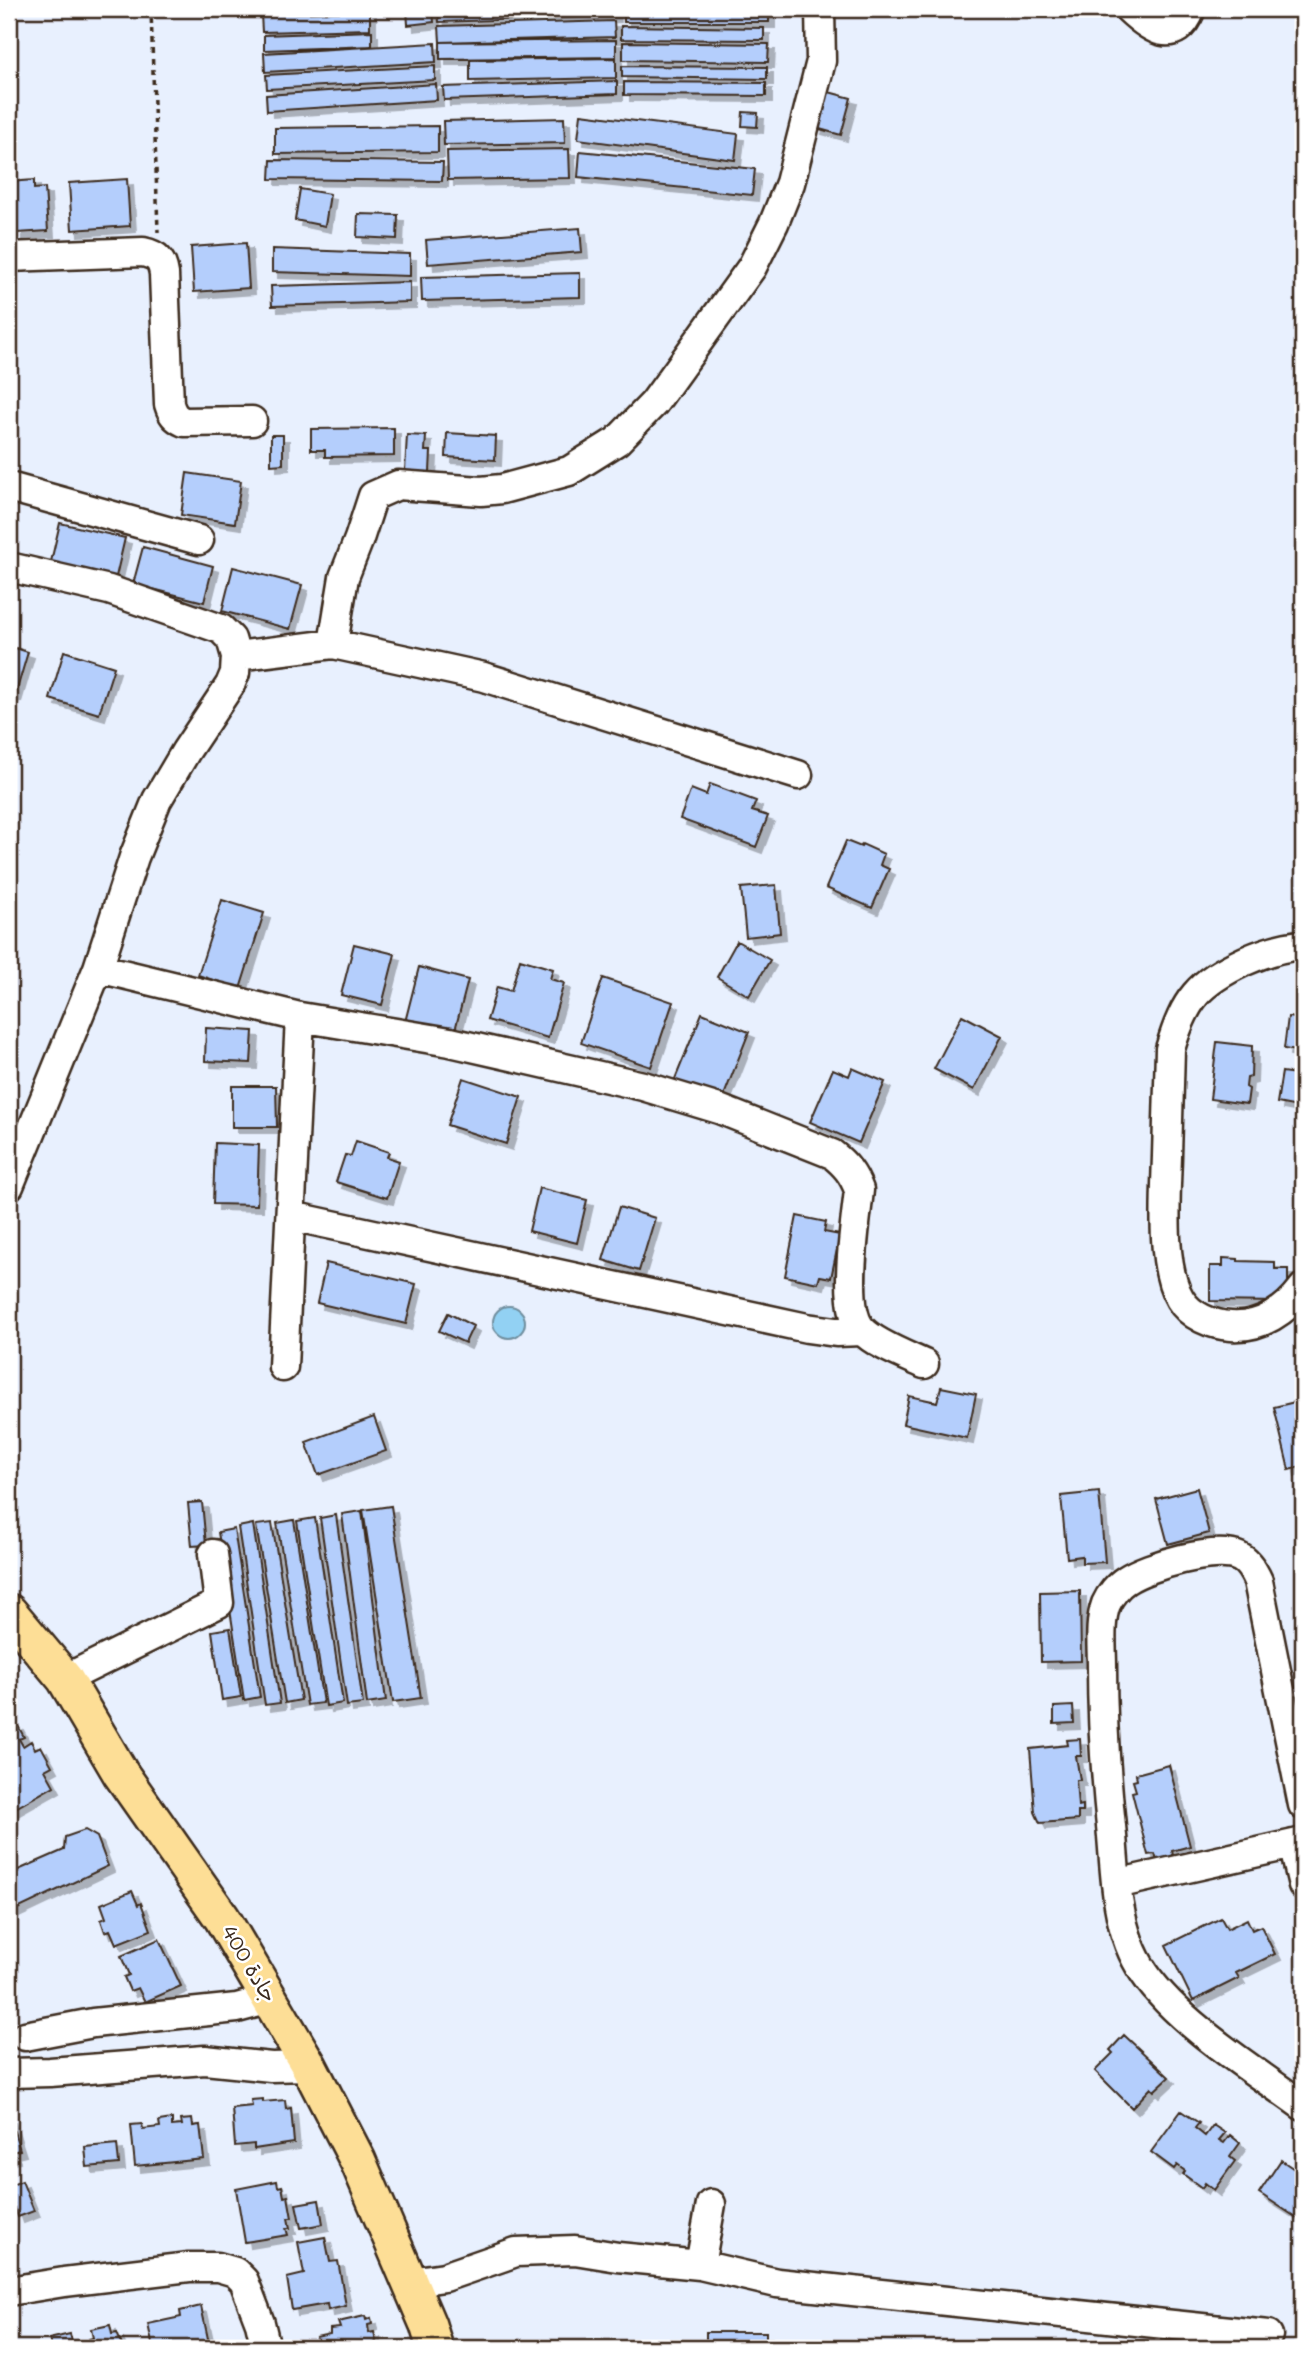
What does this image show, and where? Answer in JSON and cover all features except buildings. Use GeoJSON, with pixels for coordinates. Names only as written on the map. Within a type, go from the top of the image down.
{"type":"FeatureCollection","features":[{"type":"Feature","properties":{"kind":"main road","name":"جادة 400"},"geometry":{"type":"LineString","coordinates":[[9,1612],[65,1679],[121,1774],[222,1918],[309,2066],[358,2161],[428,2325],[435,2348]]}},
{"type":"Feature","properties":{"kind":"street"},"geometry":{"type":"LineString","coordinates":[[333,645],[344,577],[373,496],[398,485],[481,491],[502,489],[569,471],[617,441],[654,403],[752,267],[774,223],[790,183],[821,61],[820,9]]}},
{"type":"Feature","properties":{"kind":"street"},"geometry":{"type":"LineString","coordinates":[[1129,9],[1147,26],[1170,31],[1178,29],[1191,9]]}},
{"type":"Feature","properties":{"kind":"street"},"geometry":{"type":"LineString","coordinates":[[9,257],[143,252],[159,258],[164,274],[171,412],[176,419],[184,422],[252,421]]}},
{"type":"Feature","properties":{"kind":"street"},"geometry":{"type":"LineString","coordinates":[[9,487],[199,540]]}},
{"type":"Feature","properties":{"kind":"street"},"geometry":{"type":"LineString","coordinates":[[9,567],[109,590],[221,629],[231,639],[236,656],[235,673],[230,685],[157,800],[134,857],[98,968],[9,1186]]}},
{"type":"Feature","properties":{"kind":"street"},"geometry":{"type":"LineString","coordinates":[[236,656],[333,645],[484,677],[798,775]]}},
{"type":"Feature","properties":{"kind":"street"},"geometry":{"type":"LineString","coordinates":[[1303,945],[1260,954],[1215,976],[1193,996],[1178,1023],[1170,1049],[1165,1230],[1174,1285],[1180,1300],[1199,1317],[1232,1326],[1261,1322],[1281,1312],[1294,1301],[1303,1288]]}},
{"type":"Feature","properties":{"kind":"street"},"geometry":{"type":"LineString","coordinates":[[98,968],[300,1017],[450,1042],[643,1086],[719,1109],[832,1154],[845,1164],[854,1176],[859,1190],[850,1288],[854,1315],[862,1331]]}},
{"type":"Feature","properties":{"kind":"street"},"geometry":{"type":"LineString","coordinates":[[283,1367],[300,1017]]}},
{"type":"Feature","properties":{"kind":"street"},"geometry":{"type":"LineString","coordinates":[[291,1216],[807,1328],[836,1332],[862,1331],[924,1364]]}},
{"type":"Feature","properties":{"kind":"street"},"geometry":{"type":"LineString","coordinates":[[65,1679],[219,1603],[213,1554]]}},
{"type":"Feature","properties":{"kind":"street"},"geometry":{"type":"LineString","coordinates":[[1303,1805],[1258,1581],[1254,1573],[1241,1557],[1230,1554],[1208,1555],[1155,1567],[1127,1579],[1116,1589],[1106,1605],[1102,1632],[1105,1759],[1116,1884],[1119,1906],[1133,1955],[1146,1976],[1177,2009],[1219,2046],[1303,2106]]}},
{"type":"Feature","properties":{"kind":"street"},"geometry":{"type":"LineString","coordinates":[[1116,1884],[1298,1842],[1303,1885]]}},
{"type":"Feature","properties":{"kind":"street"},"geometry":{"type":"LineString","coordinates":[[25,2036],[93,2023],[237,2008],[270,1999]]}},
{"type":"Feature","properties":{"kind":"street"},"geometry":{"type":"LineString","coordinates":[[9,2073],[205,2060],[271,2067],[309,2066]]}},
{"type":"Feature","properties":{"kind":"street"},"geometry":{"type":"LineString","coordinates":[[700,2264],[711,2204]]}},
{"type":"Feature","properties":{"kind":"street"},"geometry":{"type":"LineString","coordinates":[[410,2282],[444,2277],[516,2252],[575,2250],[618,2257],[700,2264],[777,2283],[1268,2335]]}},
{"type":"Feature","properties":{"kind":"street"},"geometry":{"type":"LineString","coordinates":[[9,2291],[189,2267],[218,2267],[235,2272],[244,2281],[266,2348]]}},
{"type":"Feature","properties":{"kind":"path"},"geometry":{"type":"LineString","coordinates":[[151,9],[159,258]]}},
{"type":"Feature","properties":{"kind":"water"},"geometry":{"type":"Polygon","coordinates":[[[509,1306],[521,1310],[525,1322],[521,1334],[509,1338],[497,1334],[493,1322],[497,1310],[509,1306]]]}}]}
